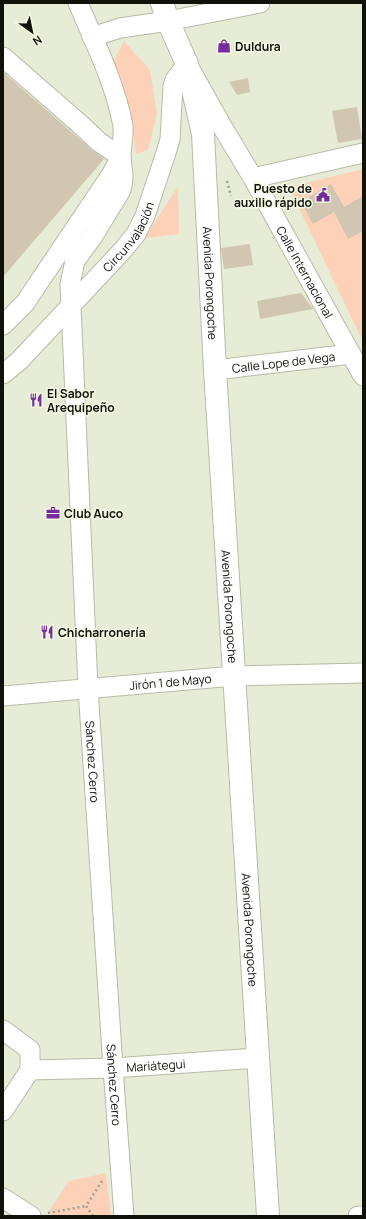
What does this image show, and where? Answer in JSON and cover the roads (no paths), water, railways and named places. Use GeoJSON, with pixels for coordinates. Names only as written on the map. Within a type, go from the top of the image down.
{"type":"FeatureCollection","features":[{"type":"Feature","properties":{"kind":"main road","name":"Avenida Porongoche"},"geometry":{"type":"LineString","coordinates":[[165,12],[187,64],[203,134],[215,370],[268,1216]]}},
{"type":"Feature","properties":{"kind":"street"},"geometry":{"type":"LineString","coordinates":[[3,325],[25,303],[111,175],[121,157],[123,128],[114,92],[78,3]]}},
{"type":"Feature","properties":{"kind":"street"},"geometry":{"type":"LineString","coordinates":[[92,37],[165,12],[260,3]]}},
{"type":"Feature","properties":{"kind":"street"},"geometry":{"type":"LineString","coordinates":[[3,57],[99,142],[121,157]]}},
{"type":"Feature","properties":{"kind":"street","name":"Calle Internacional"},"geometry":{"type":"LineString","coordinates":[[187,64],[253,178],[363,376]]}},
{"type":"Feature","properties":{"kind":"street","name":"Circunvalación"},"geometry":{"type":"LineString","coordinates":[[3,374],[19,361],[123,250],[136,234],[145,216],[170,139],[173,86],[175,80],[187,64]]}},
{"type":"Feature","properties":{"kind":"street"},"geometry":{"type":"LineString","coordinates":[[253,178],[363,153]]}},
{"type":"Feature","properties":{"kind":"street","name":"Sánchez Cerro"},"geometry":{"type":"LineString","coordinates":[[121,157],[124,174],[121,190],[93,236],[74,261],[70,284],[70,307],[88,688],[124,1216]]}},
{"type":"Feature","properties":{"kind":"street","name":"Calle Lope de Vega"},"geometry":{"type":"LineString","coordinates":[[215,370],[351,354]]}},
{"type":"Feature","properties":{"kind":"street","name":"Jirón 1 de Mayo"},"geometry":{"type":"LineString","coordinates":[[3,696],[234,676],[363,673]]}},
{"type":"Feature","properties":{"kind":"street"},"geometry":{"type":"LineString","coordinates":[[3,1030],[30,1050],[30,1070],[3,1111]]}},
{"type":"Feature","properties":{"kind":"street","name":"Mariátegui"},"geometry":{"type":"LineString","coordinates":[[30,1070],[113,1068],[258,1058]]}},
{"type":"Feature","properties":{"kind":"street"},"geometry":{"type":"LineString","coordinates":[[3,1198],[40,1214]]}},
{"type":"Feature","properties":{"kind":"street"},"geometry":{"type":"LineString","coordinates":[[358,1216],[363,1216]]}},
{"type":"Feature","properties":{"kind":"place","name":"Duldura"},"geometry":{"type":"Point","coordinates":[224,46]}},
{"type":"Feature","properties":{"kind":"place","name":"Puesto de auxilio rápido"},"geometry":{"type":"Point","coordinates":[323,195]}},
{"type":"Feature","properties":{"kind":"place","name":"El Sabor Arequipeño"},"geometry":{"type":"Point","coordinates":[36,400]}},
{"type":"Feature","properties":{"kind":"place","name":"Club Auco"},"geometry":{"type":"Point","coordinates":[53,513]}},
{"type":"Feature","properties":{"kind":"place","name":"Chicharronería"},"geometry":{"type":"Point","coordinates":[47,632]}}]}
